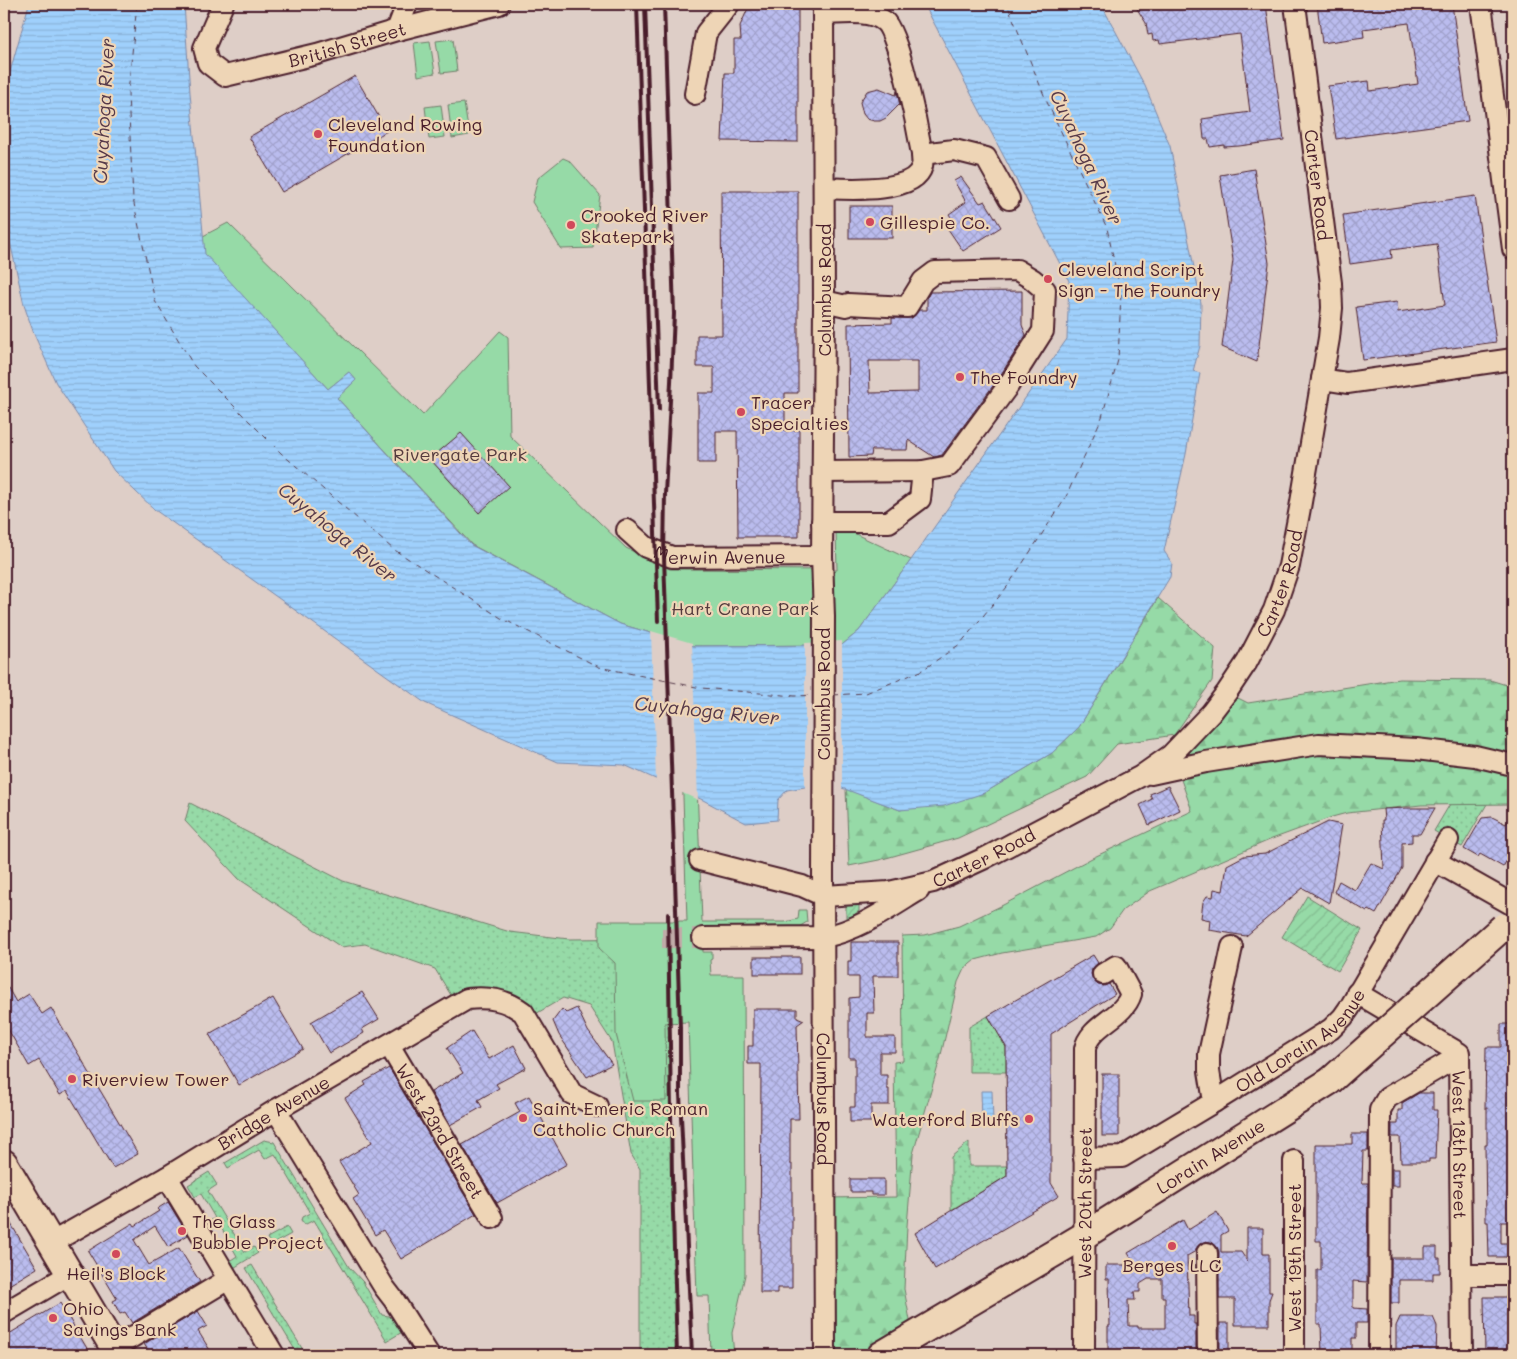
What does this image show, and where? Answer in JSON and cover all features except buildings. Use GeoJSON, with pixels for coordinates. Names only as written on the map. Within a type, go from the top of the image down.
{"type":"FeatureCollection","features":[{"type":"Feature","properties":{"kind":"main road","name":"Lorain Avenue"},"geometry":{"type":"LineString","coordinates":[[881,1355],[1085,1235],[1330,1081],[1513,918]]}},
{"type":"Feature","properties":{"kind":"main road"},"geometry":{"type":"LineString","coordinates":[[4,1163],[116,1352]]}},
{"type":"Feature","properties":{"kind":"street","name":"British Street"},"geometry":{"type":"LineString","coordinates":[[223,4],[204,48],[208,63],[225,76],[316,54],[396,30],[499,4]]}},
{"type":"Feature","properties":{"kind":"street"},"geometry":{"type":"LineString","coordinates":[[396,30],[407,4]]}},
{"type":"Feature","properties":{"kind":"street"},"geometry":{"type":"LineString","coordinates":[[695,94],[706,33],[729,4]]}},
{"type":"Feature","properties":{"kind":"street","name":"Carter Road"},"geometry":{"type":"LineString","coordinates":[[824,896],[889,892],[934,882],[985,858],[1142,776],[1171,755],[1211,713],[1247,662],[1274,610],[1289,566],[1322,379],[1332,308],[1331,283],[1295,4]]}},
{"type":"Feature","properties":{"kind":"street"},"geometry":{"type":"LineString","coordinates":[[1481,4],[1513,250]]}},
{"type":"Feature","properties":{"kind":"street"},"geometry":{"type":"LineString","coordinates":[[823,9],[870,15],[884,21],[891,30],[910,97],[922,154],[922,166],[917,174],[908,181],[882,187],[824,188]]}},
{"type":"Feature","properties":{"kind":"street","name":"Columbus Road"},"geometry":{"type":"LineString","coordinates":[[823,9],[824,301],[822,556],[824,617],[823,836],[826,1355]]}},
{"type":"Feature","properties":{"kind":"street"},"geometry":{"type":"LineString","coordinates":[[922,154],[954,150],[986,158],[1009,199]]}},
{"type":"Feature","properties":{"kind":"street"},"geometry":{"type":"LineString","coordinates":[[823,472],[924,471],[949,466],[1008,386],[1042,331],[1045,290],[1017,270],[934,272],[923,281],[906,307],[848,304],[846,306],[824,301]]}},
{"type":"Feature","properties":{"kind":"street"},"geometry":{"type":"LineString","coordinates":[[1322,379],[1348,382],[1513,359]]}},
{"type":"Feature","properties":{"kind":"street"},"geometry":{"type":"LineString","coordinates":[[822,522],[889,522],[920,499],[924,471]]}},
{"type":"Feature","properties":{"kind":"street","name":"Merwin Avenue"},"geometry":{"type":"LineString","coordinates":[[627,530],[646,547],[672,557],[822,556]]}},
{"type":"Feature","properties":{"kind":"street"},"geometry":{"type":"LineString","coordinates":[[1142,776],[1206,762],[1319,744],[1416,749],[1475,756],[1513,765]]}},
{"type":"Feature","properties":{"kind":"street","name":"Old Lorain Avenue"},"geometry":{"type":"LineString","coordinates":[[1084,1158],[1122,1157],[1331,1029],[1343,1017],[1448,840]]}},
{"type":"Feature","properties":{"kind":"street"},"geometry":{"type":"LineString","coordinates":[[700,860],[802,886],[824,896]]}},
{"type":"Feature","properties":{"kind":"street"},"geometry":{"type":"LineString","coordinates":[[1435,861],[1513,905]]}},
{"type":"Feature","properties":{"kind":"street"},"geometry":{"type":"LineString","coordinates":[[703,938],[824,937],[852,930],[934,882]]}},
{"type":"Feature","properties":{"kind":"street"},"geometry":{"type":"LineString","coordinates":[[1214,1102],[1208,1054],[1232,947]]}},
{"type":"Feature","properties":{"kind":"street","name":"West 20th Street"},"geometry":{"type":"LineString","coordinates":[[1084,1355],[1085,1049],[1086,1042],[1092,1034],[1124,1008],[1131,994],[1116,966],[1103,974]]}},
{"type":"Feature","properties":{"kind":"street","name":"West 18th Street"},"geometry":{"type":"LineString","coordinates":[[1357,993],[1459,1053],[1462,1355]]}},
{"type":"Feature","properties":{"kind":"street","name":"Bridge Avenue"},"geometry":{"type":"LineString","coordinates":[[51,1242],[167,1177],[276,1110],[467,999],[499,999],[513,1004],[523,1012],[572,1094],[597,1106]]}},
{"type":"Feature","properties":{"kind":"street","name":"West 23rd Street"},"geometry":{"type":"LineString","coordinates":[[389,1045],[492,1218]]}},
{"type":"Feature","properties":{"kind":"street"},"geometry":{"type":"LineString","coordinates":[[1379,1355],[1380,1110],[1387,1098],[1459,1056]]}},
{"type":"Feature","properties":{"kind":"street"},"geometry":{"type":"LineString","coordinates":[[276,1110],[384,1287],[429,1355]]}},
{"type":"Feature","properties":{"kind":"street","name":"West 19th Street"},"geometry":{"type":"LineString","coordinates":[[1294,1161],[1294,1355]]}},
{"type":"Feature","properties":{"kind":"street"},"geometry":{"type":"LineString","coordinates":[[167,1177],[227,1280],[274,1355]]}},
{"type":"Feature","properties":{"kind":"street"},"geometry":{"type":"LineString","coordinates":[[1207,1253],[1208,1355]]}},
{"type":"Feature","properties":{"kind":"street"},"geometry":{"type":"LineString","coordinates":[[4,1313],[70,1274]]}},
{"type":"Feature","properties":{"kind":"street"},"geometry":{"type":"LineString","coordinates":[[1461,1275],[1513,1275]]}},
{"type":"Feature","properties":{"kind":"street"},"geometry":{"type":"LineString","coordinates":[[116,1352],[227,1280]]}},
{"type":"Feature","properties":{"kind":"green space"},"geometry":{"type":"Polygon","coordinates":[[[453,39],[457,71],[441,73],[436,41],[453,39]]]}},
{"type":"Feature","properties":{"kind":"green space"},"geometry":{"type":"Polygon","coordinates":[[[430,41],[435,73],[418,76],[414,43],[430,41]]]}},
{"type":"Feature","properties":{"kind":"green space"},"geometry":{"type":"Polygon","coordinates":[[[464,103],[469,135],[452,138],[448,105],[464,103]]]}},
{"type":"Feature","properties":{"kind":"green space"},"geometry":{"type":"Polygon","coordinates":[[[441,105],[445,137],[429,139],[425,107],[441,105]]]}},
{"type":"Feature","properties":{"kind":"green space","name":"Crooked River Skatepark"},"geometry":{"type":"Polygon","coordinates":[[[563,158],[570,161],[600,195],[593,248],[561,249],[532,202],[538,178],[563,158]]]}},
{"type":"Feature","properties":{"kind":"green space","name":"Rivergate Park"},"geometry":{"type":"Polygon","coordinates":[[[228,223],[423,415],[500,331],[508,337],[510,436],[626,548],[670,569],[837,570],[836,531],[847,530],[911,560],[859,631],[842,645],[692,646],[702,922],[785,922],[798,919],[799,910],[806,910],[807,922],[797,928],[703,934],[703,952],[712,952],[712,959],[710,960],[711,975],[744,975],[745,1275],[732,1333],[734,1355],[711,1355],[709,1296],[697,1296],[688,1022],[665,1023],[666,1101],[633,1101],[616,1034],[615,963],[599,948],[599,921],[687,921],[678,641],[620,624],[472,545],[337,398],[356,380],[349,372],[328,389],[204,254],[203,236],[228,223]]]}},
{"type":"Feature","properties":{"kind":"green space"},"geometry":{"type":"Polygon","coordinates":[[[1158,598],[1215,648],[1212,681],[1174,735],[1117,744],[1087,777],[958,838],[879,860],[849,866],[846,789],[900,810],[984,793],[1052,753],[1079,727],[1158,598]]]}},
{"type":"Feature","properties":{"kind":"green space"},"geometry":{"type":"Polygon","coordinates":[[[1399,679],[1490,680],[1513,687],[1513,804],[1421,805],[1347,813],[1332,817],[1272,839],[1150,891],[1123,910],[1110,928],[1096,937],[1002,953],[975,960],[964,969],[958,982],[940,1059],[913,1154],[904,1289],[913,1336],[881,1355],[825,1355],[825,1198],[896,1197],[894,1062],[903,1061],[902,936],[925,935],[959,926],[1092,858],[1192,811],[1178,771],[1142,781],[1234,696],[1248,703],[1399,679]]]}},
{"type":"Feature","properties":{"kind":"green space"},"geometry":{"type":"Polygon","coordinates":[[[190,803],[343,881],[510,932],[569,939],[669,938],[672,1177],[677,1355],[640,1355],[640,1169],[631,1154],[612,1042],[589,1006],[563,998],[527,1019],[523,1012],[457,1005],[435,969],[365,944],[341,947],[239,879],[185,821],[190,803]]]}},
{"type":"Feature","properties":{"kind":"green space"},"geometry":{"type":"Polygon","coordinates":[[[1450,804],[1487,804],[1462,847],[1434,831],[1450,804]]]}},
{"type":"Feature","properties":{"kind":"green space"},"geometry":{"type":"Polygon","coordinates":[[[1307,896],[1362,930],[1338,971],[1282,937],[1307,896]]]}},
{"type":"Feature","properties":{"kind":"green space"},"geometry":{"type":"Polygon","coordinates":[[[855,903],[859,906],[859,911],[846,921],[846,904],[855,903]]]}},
{"type":"Feature","properties":{"kind":"green space"},"geometry":{"type":"Polygon","coordinates":[[[988,1016],[1006,1047],[1006,1072],[969,1072],[969,1027],[988,1016]]]}},
{"type":"Feature","properties":{"kind":"green space"},"geometry":{"type":"Polygon","coordinates":[[[264,1140],[274,1142],[349,1267],[363,1282],[382,1315],[389,1316],[404,1331],[387,1341],[314,1220],[304,1225],[301,1221],[302,1217],[310,1213],[275,1154],[265,1159],[259,1150],[228,1168],[225,1163],[264,1140]]]}},
{"type":"Feature","properties":{"kind":"green space"},"geometry":{"type":"Polygon","coordinates":[[[969,1142],[969,1166],[1007,1166],[1007,1176],[951,1210],[951,1157],[969,1142]]]}},
{"type":"Feature","properties":{"kind":"green space"},"geometry":{"type":"Polygon","coordinates":[[[209,1172],[217,1185],[208,1191],[245,1252],[254,1247],[258,1253],[232,1269],[228,1262],[237,1256],[218,1222],[208,1227],[206,1223],[215,1218],[201,1194],[195,1197],[188,1185],[209,1172]]]}},
{"type":"Feature","properties":{"kind":"green space"},"geometry":{"type":"Polygon","coordinates":[[[287,1227],[291,1234],[271,1245],[267,1238],[287,1227]]]}},
{"type":"Feature","properties":{"kind":"green space"},"geometry":{"type":"Polygon","coordinates":[[[252,1265],[306,1355],[298,1355],[246,1268],[252,1265]]]}},
{"type":"Feature","properties":{"kind":"water","name":"Cuyahoga River"},"geometry":{"type":"Polygon","coordinates":[[[29,4],[184,4],[205,254],[328,389],[349,372],[356,380],[337,398],[471,545],[620,624],[694,646],[842,645],[859,631],[1067,339],[1069,281],[924,4],[1101,4],[1145,86],[1170,146],[1201,303],[1200,346],[1193,371],[1200,373],[1186,454],[1164,551],[1172,563],[1170,577],[1079,727],[1052,753],[984,793],[944,806],[900,810],[842,788],[805,787],[787,790],[778,800],[777,820],[746,823],[703,800],[624,765],[558,762],[425,703],[155,510],[114,471],[56,383],[34,334],[24,305],[5,219],[4,93],[29,4]]]}},
{"type":"Feature","properties":{"kind":"water"},"geometry":{"type":"Polygon","coordinates":[[[981,1091],[992,1091],[993,1121],[982,1121],[981,1091]]]}},
{"type":"Feature","properties":{"kind":"pier"},"geometry":{"type":"Polygon","coordinates":[[[651,631],[692,643],[698,800],[656,781],[651,631]]]}},
{"type":"Feature","properties":{"kind":"pier"},"geometry":{"type":"Polygon","coordinates":[[[842,641],[842,790],[805,789],[805,643],[842,641]]]}},
{"type":"Feature","properties":{"kind":"ferry route"},"geometry":{"type":"LineString","coordinates":[[137,4],[128,93],[133,199],[155,301],[194,366],[282,454],[393,549],[501,618],[599,667],[701,688],[795,696],[814,695]]}},
{"type":"Feature","properties":{"kind":"ferry route"},"geometry":{"type":"LineString","coordinates":[[833,695],[866,693],[921,671],[960,644],[1007,587],[1065,499],[1102,417],[1118,360],[1121,294],[1107,228],[1046,100],[1007,4]]}},
{"type":"Feature","properties":{"kind":"tunnel"},"geometry":{"type":"LineString","coordinates":[[662,938],[703,938]]}},
{"type":"Feature","properties":{"kind":"railway"},"geometry":{"type":"LineString","coordinates":[[637,4],[658,621]]}},
{"type":"Feature","properties":{"kind":"railway"},"geometry":{"type":"LineString","coordinates":[[645,4],[659,410]]}},
{"type":"Feature","properties":{"kind":"railway"},"geometry":{"type":"LineString","coordinates":[[664,4],[674,314],[665,494],[664,557],[680,1027],[680,1094],[692,1355]]}},
{"type":"Feature","properties":{"kind":"railway"},"geometry":{"type":"LineString","coordinates":[[668,913],[677,1355]]}},
{"type":"Feature","properties":{"kind":"place","name":"Cleveland Rowing Foundation"},"geometry":{"type":"Point","coordinates":[318,134]}},
{"type":"Feature","properties":{"kind":"place","name":"Gillespie Co."},"geometry":{"type":"Point","coordinates":[870,222]}},
{"type":"Feature","properties":{"kind":"place","name":"Crooked River Skatepark"},"geometry":{"type":"Point","coordinates":[571,225]}},
{"type":"Feature","properties":{"kind":"place","name":"Cleveland Script Sign - The Foundry"},"geometry":{"type":"Point","coordinates":[1048,279]}},
{"type":"Feature","properties":{"kind":"place","name":"The Foundry"},"geometry":{"type":"Point","coordinates":[960,377]}},
{"type":"Feature","properties":{"kind":"place","name":"Tracer Specialties"},"geometry":{"type":"Point","coordinates":[741,412]}},
{"type":"Feature","properties":{"kind":"place","name":"Riverview Tower"},"geometry":{"type":"Point","coordinates":[72,1079]}},
{"type":"Feature","properties":{"kind":"place","name":"Saint Emeric Roman Catholic Church"},"geometry":{"type":"Point","coordinates":[523,1118]}},
{"type":"Feature","properties":{"kind":"place","name":"Waterford Bluffs"},"geometry":{"type":"Point","coordinates":[1029,1119]}},
{"type":"Feature","properties":{"kind":"place","name":"The Glass Bubble Project"},"geometry":{"type":"Point","coordinates":[182,1231]}},
{"type":"Feature","properties":{"kind":"place","name":"Berges LLC"},"geometry":{"type":"Point","coordinates":[1172,1246]}},
{"type":"Feature","properties":{"kind":"place","name":"Heil's Block"},"geometry":{"type":"Point","coordinates":[116,1254]}},
{"type":"Feature","properties":{"kind":"place","name":"Ohio Savings Bank"},"geometry":{"type":"Point","coordinates":[53,1318]}},
{"type":"Feature","properties":{"kind":"park label","name":"Hart Crane Park"},"geometry":{"type":"Point","coordinates":[745,608]}}]}
